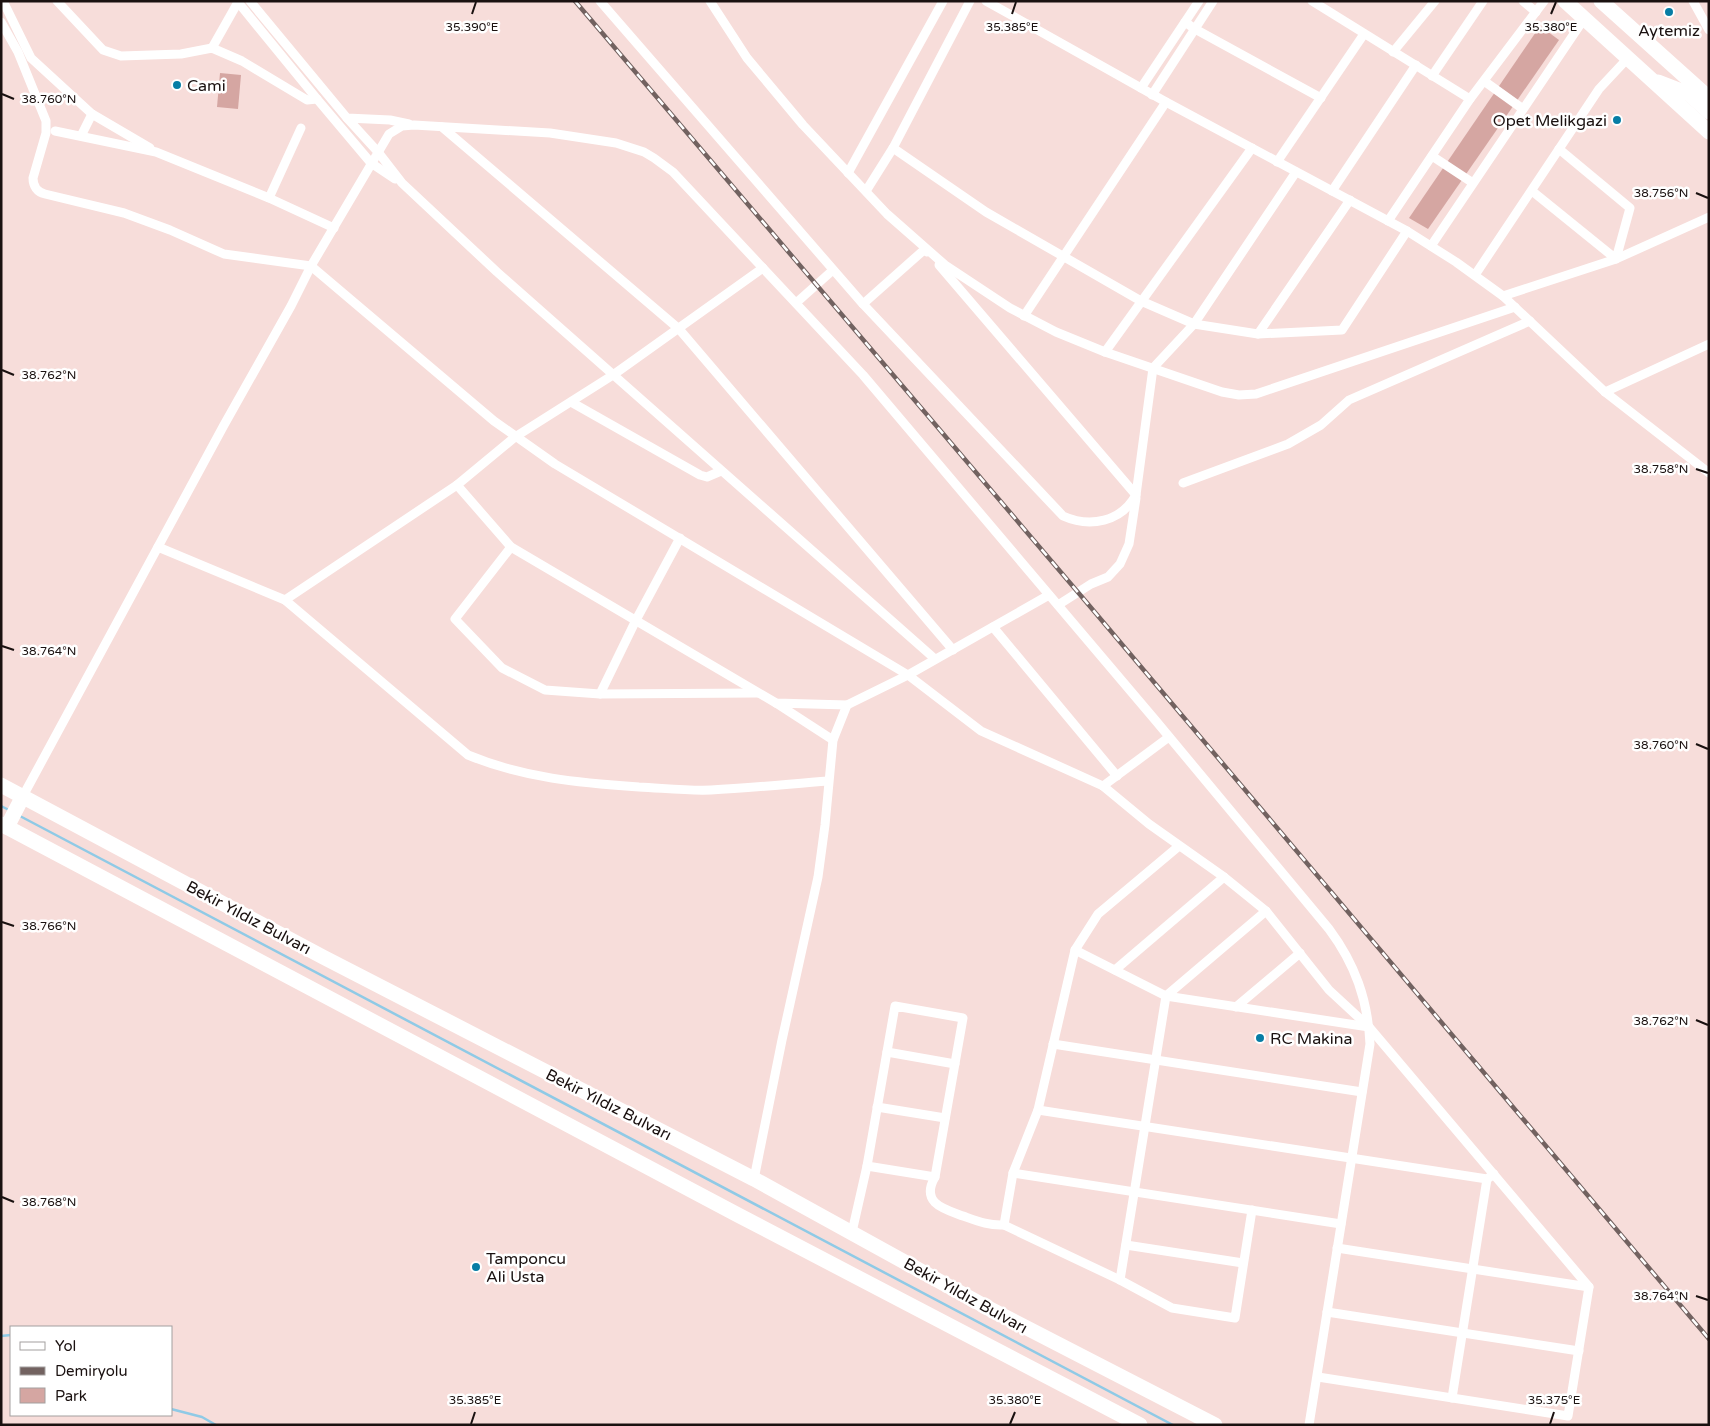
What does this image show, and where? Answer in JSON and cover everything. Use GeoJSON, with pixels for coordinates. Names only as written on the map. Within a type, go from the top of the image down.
{"type":"FeatureCollection","features":[{"type":"Feature","properties":{"kind":"main road"},"geometry":{"type":"LineString","coordinates":[[1565,1],[1709,132]]}},
{"type":"Feature","properties":{"kind":"main road"},"geometry":{"type":"LineString","coordinates":[[1601,1],[1709,98]]}},
{"type":"Feature","properties":{"kind":"main road"},"geometry":{"type":"LineString","coordinates":[[1649,79],[1689,94],[1709,112]]}},
{"type":"Feature","properties":{"kind":"main road","name":"Bekir Yıldız Bulvarı"},"geometry":{"type":"LineString","coordinates":[[1,785],[12,815],[738,1215],[1140,1425]]}},
{"type":"Feature","properties":{"kind":"main road","name":"Bekir Yıldız Bulvarı"},"geometry":{"type":"LineString","coordinates":[[12,815],[324,957],[754,1179],[988,1308],[1216,1425]]}},
{"type":"Feature","properties":{"kind":"street"},"geometry":{"type":"LineString","coordinates":[[3,1],[31,58],[92,114],[156,152],[269,198],[334,228]]}},
{"type":"Feature","properties":{"kind":"street"},"geometry":{"type":"LineString","coordinates":[[57,1],[103,50],[114,55],[181,54],[212,48],[242,61],[307,100],[317,99]]}},
{"type":"Feature","properties":{"kind":"street"},"geometry":{"type":"LineString","coordinates":[[212,48],[237,1],[372,163],[402,183]]}},
{"type":"Feature","properties":{"kind":"street"},"geometry":{"type":"LineString","coordinates":[[250,1],[402,183],[496,272],[935,659]]}},
{"type":"Feature","properties":{"kind":"street"},"geometry":{"type":"LineString","coordinates":[[600,1],[863,304],[1063,516],[1083,522],[1104,520],[1123,511],[1136,495]]}},
{"type":"Feature","properties":{"kind":"street"},"geometry":{"type":"LineString","coordinates":[[710,1],[732,36],[765,81],[803,125],[893,220],[925,249],[966,280],[1024,316],[1056,332],[1105,352],[1222,392],[1239,395],[1256,394],[1515,307]]}},
{"type":"Feature","properties":{"kind":"street"},"geometry":{"type":"LineString","coordinates":[[848,173],[943,1]]}},
{"type":"Feature","properties":{"kind":"street"},"geometry":{"type":"LineString","coordinates":[[866,191],[893,148],[970,1]]}},
{"type":"Feature","properties":{"kind":"street"},"geometry":{"type":"LineString","coordinates":[[986,1],[1152,95],[1407,230],[1503,296],[1605,392],[1709,473]]}},
{"type":"Feature","properties":{"kind":"street"},"geometry":{"type":"LineString","coordinates":[[1141,88],[1199,1]]}},
{"type":"Feature","properties":{"kind":"street"},"geometry":{"type":"LineString","coordinates":[[1152,95],[1213,1]]}},
{"type":"Feature","properties":{"kind":"street"},"geometry":{"type":"LineString","coordinates":[[1312,1],[1470,99]]}},
{"type":"Feature","properties":{"kind":"street"},"geometry":{"type":"LineString","coordinates":[[1393,52],[1434,1]]}},
{"type":"Feature","properties":{"kind":"street"},"geometry":{"type":"LineString","coordinates":[[1432,76],[1483,1]]}},
{"type":"Feature","properties":{"kind":"street"},"geometry":{"type":"LineString","coordinates":[[1523,1],[1536,12]]}},
{"type":"Feature","properties":{"kind":"street"},"geometry":{"type":"LineString","coordinates":[[1388,221],[1470,99],[1544,1]]}},
{"type":"Feature","properties":{"kind":"street"},"geometry":{"type":"LineString","coordinates":[[1693,1],[1709,30]]}},
{"type":"Feature","properties":{"kind":"street"},"geometry":{"type":"LineString","coordinates":[[1430,246],[1584,19]]}},
{"type":"Feature","properties":{"kind":"street"},"geometry":{"type":"LineString","coordinates":[[1,22],[18,52],[46,121],[46,133],[33,178],[34,185],[39,191],[124,213],[170,230],[224,254],[311,266],[494,421],[555,464],[908,675],[981,731],[1103,786],[1149,824],[1224,877],[1266,911],[1329,990],[1369,1027],[1491,1177],[1589,1286]]}},
{"type":"Feature","properties":{"kind":"street"},"geometry":{"type":"LineString","coordinates":[[1185,22],[1321,98]]}},
{"type":"Feature","properties":{"kind":"street"},"geometry":{"type":"LineString","coordinates":[[1277,162],[1364,34]]}},
{"type":"Feature","properties":{"kind":"street"},"geometry":{"type":"LineString","coordinates":[[1475,275],[1599,89],[1627,59]]}},
{"type":"Feature","properties":{"kind":"street"},"geometry":{"type":"LineString","coordinates":[[1332,191],[1416,65]]}},
{"type":"Feature","properties":{"kind":"street"},"geometry":{"type":"LineString","coordinates":[[1484,81],[1523,109]]}},
{"type":"Feature","properties":{"kind":"street"},"geometry":{"type":"LineString","coordinates":[[1024,316],[1166,102]]}},
{"type":"Feature","properties":{"kind":"street"},"geometry":{"type":"LineString","coordinates":[[81,136],[92,114]]}},
{"type":"Feature","properties":{"kind":"street"},"geometry":{"type":"LineString","coordinates":[[347,118],[390,120],[414,125]]}},
{"type":"Feature","properties":{"kind":"street"},"geometry":{"type":"LineString","coordinates":[[12,815],[291,306],[311,266],[386,138],[402,126],[441,126],[550,133],[616,143],[644,152],[673,172],[863,376],[1058,605],[1338,940],[1358,978],[1364,999],[1370,1044],[1310,1425]]}},
{"type":"Feature","properties":{"kind":"street"},"geometry":{"type":"LineString","coordinates":[[441,126],[679,329],[953,650]]}},
{"type":"Feature","properties":{"kind":"street"},"geometry":{"type":"LineString","coordinates":[[269,198],[301,128]]}},
{"type":"Feature","properties":{"kind":"street"},"geometry":{"type":"LineString","coordinates":[[55,131],[156,152]]}},
{"type":"Feature","properties":{"kind":"street"},"geometry":{"type":"LineString","coordinates":[[893,148],[986,212],[1141,301],[1194,324],[1258,334],[1342,330],[1407,230]]}},
{"type":"Feature","properties":{"kind":"street"},"geometry":{"type":"LineString","coordinates":[[1105,352],[1252,148]]}},
{"type":"Feature","properties":{"kind":"street"},"geometry":{"type":"LineString","coordinates":[[1559,149],[1630,208],[1616,259]]}},
{"type":"Feature","properties":{"kind":"street"},"geometry":{"type":"LineString","coordinates":[[1432,156],[1473,183]]}},
{"type":"Feature","properties":{"kind":"street"},"geometry":{"type":"LineString","coordinates":[[1058,605],[1091,584],[1108,577],[1120,564],[1129,544],[1153,368],[1194,324],[1296,172]]}},
{"type":"Feature","properties":{"kind":"street"},"geometry":{"type":"LineString","coordinates":[[1532,191],[1616,259]]}},
{"type":"Feature","properties":{"kind":"street"},"geometry":{"type":"LineString","coordinates":[[1258,334],[1350,200]]}},
{"type":"Feature","properties":{"kind":"street"},"geometry":{"type":"LineString","coordinates":[[1503,296],[1616,259],[1709,216]]}},
{"type":"Feature","properties":{"kind":"street"},"geometry":{"type":"LineString","coordinates":[[863,304],[925,249]]}},
{"type":"Feature","properties":{"kind":"street"},"geometry":{"type":"LineString","coordinates":[[925,249],[1136,495]]}},
{"type":"Feature","properties":{"kind":"street"},"geometry":{"type":"LineString","coordinates":[[285,600],[457,485],[515,437],[613,375],[763,268]]}},
{"type":"Feature","properties":{"kind":"street"},"geometry":{"type":"LineString","coordinates":[[796,303],[833,270]]}},
{"type":"Feature","properties":{"kind":"street"},"geometry":{"type":"LineString","coordinates":[[1183,483],[1288,444],[1321,425],[1349,400],[1530,321]]}},
{"type":"Feature","properties":{"kind":"street"},"geometry":{"type":"LineString","coordinates":[[1605,392],[1709,344]]}},
{"type":"Feature","properties":{"kind":"street"},"geometry":{"type":"LineString","coordinates":[[571,402],[700,475],[707,477],[721,471]]}},
{"type":"Feature","properties":{"kind":"street"},"geometry":{"type":"LineString","coordinates":[[457,485],[511,547],[776,703],[832,740]]}},
{"type":"Feature","properties":{"kind":"street"},"geometry":{"type":"LineString","coordinates":[[600,694],[636,620],[680,538]]}},
{"type":"Feature","properties":{"kind":"street"},"geometry":{"type":"LineString","coordinates":[[158,547],[285,600],[468,755],[493,764],[564,781],[666,789],[709,790],[828,781]]}},
{"type":"Feature","properties":{"kind":"street"},"geometry":{"type":"LineString","coordinates":[[511,547],[455,619],[502,668],[545,690],[600,694],[758,693]]}},
{"type":"Feature","properties":{"kind":"street"},"geometry":{"type":"LineString","coordinates":[[776,703],[848,705],[908,675],[1049,595]]}},
{"type":"Feature","properties":{"kind":"street"},"geometry":{"type":"LineString","coordinates":[[993,627],[1117,776]]}},
{"type":"Feature","properties":{"kind":"street"},"geometry":{"type":"LineString","coordinates":[[754,1179],[818,877],[825,825],[832,740],[848,705]]}},
{"type":"Feature","properties":{"kind":"street"},"geometry":{"type":"LineString","coordinates":[[1103,786],[1169,737]]}},
{"type":"Feature","properties":{"kind":"street"},"geometry":{"type":"LineString","coordinates":[[1004,1225],[1013,1173],[1038,1110],[1075,950],[1098,914],[1179,846]]}},
{"type":"Feature","properties":{"kind":"street"},"geometry":{"type":"LineString","coordinates":[[1115,970],[1224,877]]}},
{"type":"Feature","properties":{"kind":"street"},"geometry":{"type":"LineString","coordinates":[[1120,1280],[1166,996],[1266,911]]}},
{"type":"Feature","properties":{"kind":"street"},"geometry":{"type":"LineString","coordinates":[[1075,950],[1166,996],[1369,1027]]}},
{"type":"Feature","properties":{"kind":"street"},"geometry":{"type":"LineString","coordinates":[[1236,1007],[1300,953]]}},
{"type":"Feature","properties":{"kind":"street"},"geometry":{"type":"LineString","coordinates":[[852,1232],[867,1166],[895,1006],[963,1018],[935,1177],[930,1191],[933,1200],[938,1206],[992,1226],[1004,1225],[1120,1280],[1172,1308],[1235,1318],[1252,1210]]}},
{"type":"Feature","properties":{"kind":"street"},"geometry":{"type":"LineString","coordinates":[[1053,1044],[1362,1092]]}},
{"type":"Feature","properties":{"kind":"street"},"geometry":{"type":"LineString","coordinates":[[887,1052],[955,1064]]}},
{"type":"Feature","properties":{"kind":"street"},"geometry":{"type":"LineString","coordinates":[[877,1107],[945,1118]]}},
{"type":"Feature","properties":{"kind":"street"},"geometry":{"type":"LineString","coordinates":[[1038,1110],[1352,1158],[1491,1177]]}},
{"type":"Feature","properties":{"kind":"street"},"geometry":{"type":"LineString","coordinates":[[867,1166],[935,1177]]}},
{"type":"Feature","properties":{"kind":"street"},"geometry":{"type":"LineString","coordinates":[[1013,1173],[1341,1224]]}},
{"type":"Feature","properties":{"kind":"street"},"geometry":{"type":"LineString","coordinates":[[1452,1398],[1473,1268],[1491,1177]]}},
{"type":"Feature","properties":{"kind":"street"},"geometry":{"type":"LineString","coordinates":[[1126,1245],[1243,1263]]}},
{"type":"Feature","properties":{"kind":"street"},"geometry":{"type":"LineString","coordinates":[[1337,1248],[1589,1286]]}},
{"type":"Feature","properties":{"kind":"street"},"geometry":{"type":"LineString","coordinates":[[1318,1377],[1568,1416],[1589,1286]]}},
{"type":"Feature","properties":{"kind":"street"},"geometry":{"type":"LineString","coordinates":[[1327,1312],[1579,1351]]}},
{"type":"Feature","properties":{"kind":"green space"},"geometry":{"type":"Polygon","coordinates":[[[1540,26],[1559,40],[1428,229],[1409,218],[1540,26]]]}},
{"type":"Feature","properties":{"kind":"green space"},"geometry":{"type":"Polygon","coordinates":[[[220,73],[241,75],[238,109],[217,107],[220,73]]]}},
{"type":"Feature","properties":{"kind":"waterway"},"geometry":{"type":"LineString","coordinates":[[1,806],[9,810]]}},
{"type":"Feature","properties":{"kind":"waterway"},"geometry":{"type":"LineString","coordinates":[[18,815],[1173,1425]]}},
{"type":"Feature","properties":{"kind":"waterway"},"geometry":{"type":"LineString","coordinates":[[1,1336],[10,1335]]}},
{"type":"Feature","properties":{"kind":"waterway"},"geometry":{"type":"LineString","coordinates":[[172,1409],[202,1417],[216,1425]]}},
{"type":"Feature","properties":{"kind":"railway"},"geometry":{"type":"LineString","coordinates":[[575,1],[1709,1339]]}},
{"type":"Feature","properties":{"kind":"place","name":"Aytemiz"},"geometry":{"type":"Point","coordinates":[1669,12]}},
{"type":"Feature","properties":{"kind":"place","name":"Cami"},"geometry":{"type":"Point","coordinates":[177,85]}},
{"type":"Feature","properties":{"kind":"place","name":"Opet Melikgazi"},"geometry":{"type":"Point","coordinates":[1617,120]}},
{"type":"Feature","properties":{"kind":"place","name":"RC Makina"},"geometry":{"type":"Point","coordinates":[1260,1038]}},
{"type":"Feature","properties":{"kind":"place","name":"Tamponcu Ali Usta"},"geometry":{"type":"Point","coordinates":[476,1267]}}]}
